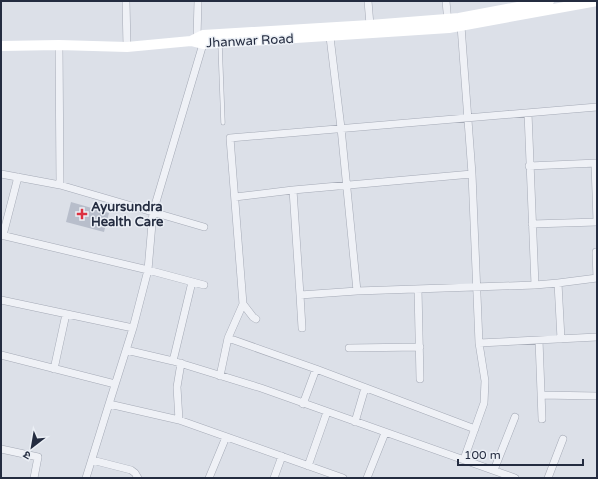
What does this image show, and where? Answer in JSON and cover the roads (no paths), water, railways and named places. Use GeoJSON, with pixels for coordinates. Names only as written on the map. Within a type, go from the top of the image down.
{"type":"FeatureCollection","features":[{"type":"Feature","properties":{"kind":"street"},"geometry":{"type":"LineString","coordinates":[[126,1],[127,46]]}},
{"type":"Feature","properties":{"kind":"street"},"geometry":{"type":"LineString","coordinates":[[86,478],[133,328],[148,270],[154,212],[197,41],[198,1]]}},
{"type":"Feature","properties":{"kind":"street"},"geometry":{"type":"LineString","coordinates":[[368,1],[370,25]]}},
{"type":"Feature","properties":{"kind":"street"},"geometry":{"type":"LineString","coordinates":[[446,1],[448,23]]}},
{"type":"Feature","properties":{"kind":"street","name":"Jhanwar Road"},"geometry":{"type":"LineString","coordinates":[[197,41],[220,43],[330,37],[448,23],[549,1]]}},
{"type":"Feature","properties":{"kind":"street","name":"Jhanwar Road"},"geometry":{"type":"LineString","coordinates":[[197,41],[203,36],[370,25],[448,23],[461,26],[597,1]]}},
{"type":"Feature","properties":{"kind":"street"},"geometry":{"type":"LineString","coordinates":[[461,26],[472,174],[479,343],[485,381],[484,403],[464,459]]}},
{"type":"Feature","properties":{"kind":"street"},"geometry":{"type":"LineString","coordinates":[[330,37],[358,291]]}},
{"type":"Feature","properties":{"kind":"street"},"geometry":{"type":"LineString","coordinates":[[1,46],[127,46],[197,41]]}},
{"type":"Feature","properties":{"kind":"street"},"geometry":{"type":"LineString","coordinates":[[59,45],[60,185]]}},
{"type":"Feature","properties":{"kind":"street"},"geometry":{"type":"LineString","coordinates":[[220,376],[228,338],[243,304],[230,138],[597,107]]}},
{"type":"Feature","properties":{"kind":"street"},"geometry":{"type":"LineString","coordinates":[[528,113],[535,285]]}},
{"type":"Feature","properties":{"kind":"street"},"geometry":{"type":"LineString","coordinates":[[529,166],[596,164],[597,222],[532,224]]}},
{"type":"Feature","properties":{"kind":"street"},"geometry":{"type":"LineString","coordinates":[[1,174],[60,185],[204,227]]}},
{"type":"Feature","properties":{"kind":"street"},"geometry":{"type":"LineString","coordinates":[[234,197],[293,190],[472,174]]}},
{"type":"Feature","properties":{"kind":"street"},"geometry":{"type":"LineString","coordinates":[[18,177],[2,235],[204,285]]}},
{"type":"Feature","properties":{"kind":"street"},"geometry":{"type":"LineString","coordinates":[[293,190],[302,328]]}},
{"type":"Feature","properties":{"kind":"street"},"geometry":{"type":"LineString","coordinates":[[300,295],[358,291],[535,285],[597,278],[596,252]]}},
{"type":"Feature","properties":{"kind":"street"},"geometry":{"type":"LineString","coordinates":[[173,361],[192,282]]}},
{"type":"Feature","properties":{"kind":"street"},"geometry":{"type":"LineString","coordinates":[[558,283],[562,339]]}},
{"type":"Feature","properties":{"kind":"street"},"geometry":{"type":"LineString","coordinates":[[418,289],[420,379]]}},
{"type":"Feature","properties":{"kind":"street"},"geometry":{"type":"LineString","coordinates":[[1,300],[133,328]]}},
{"type":"Feature","properties":{"kind":"street"},"geometry":{"type":"LineString","coordinates":[[243,304],[256,319]]}},
{"type":"Feature","properties":{"kind":"street"},"geometry":{"type":"LineString","coordinates":[[54,369],[66,314]]}},
{"type":"Feature","properties":{"kind":"street"},"geometry":{"type":"LineString","coordinates":[[228,338],[316,369],[475,429]]}},
{"type":"Feature","properties":{"kind":"street"},"geometry":{"type":"LineString","coordinates":[[479,343],[597,338]]}},
{"type":"Feature","properties":{"kind":"street"},"geometry":{"type":"LineString","coordinates":[[539,340],[542,419]]}},
{"type":"Feature","properties":{"kind":"street"},"geometry":{"type":"LineString","coordinates":[[349,348],[420,347]]}},
{"type":"Feature","properties":{"kind":"street"},"geometry":{"type":"LineString","coordinates":[[126,350],[181,363],[328,412],[515,478]]}},
{"type":"Feature","properties":{"kind":"street"},"geometry":{"type":"LineString","coordinates":[[1,354],[115,384]]}},
{"type":"Feature","properties":{"kind":"street"},"geometry":{"type":"LineString","coordinates":[[179,420],[177,387],[181,363]]}},
{"type":"Feature","properties":{"kind":"street"},"geometry":{"type":"LineString","coordinates":[[304,404],[316,369]]}},
{"type":"Feature","properties":{"kind":"street"},"geometry":{"type":"LineString","coordinates":[[355,422],[365,388]]}},
{"type":"Feature","properties":{"kind":"street"},"geometry":{"type":"LineString","coordinates":[[541,395],[597,396]]}},
{"type":"Feature","properties":{"kind":"street"},"geometry":{"type":"LineString","coordinates":[[109,404],[179,420],[282,456],[335,477],[343,478]]}},
{"type":"Feature","properties":{"kind":"street"},"geometry":{"type":"LineString","coordinates":[[308,466],[328,412]]}},
{"type":"Feature","properties":{"kind":"street"},"geometry":{"type":"LineString","coordinates":[[494,470],[515,417]]}},
{"type":"Feature","properties":{"kind":"street"},"geometry":{"type":"LineString","coordinates":[[367,478],[385,433]]}},
{"type":"Feature","properties":{"kind":"street"},"geometry":{"type":"LineString","coordinates":[[209,478],[226,437]]}},
{"type":"Feature","properties":{"kind":"street"},"geometry":{"type":"LineString","coordinates":[[548,478],[563,439]]}},
{"type":"Feature","properties":{"kind":"street"},"geometry":{"type":"LineString","coordinates":[[1,449],[38,457],[34,478]]}},
{"type":"Feature","properties":{"kind":"street"},"geometry":{"type":"LineString","coordinates":[[274,478],[282,456]]}},
{"type":"Feature","properties":{"kind":"street"},"geometry":{"type":"LineString","coordinates":[[92,460],[130,470],[135,473],[138,478]]}},
{"type":"Feature","properties":{"kind":"lane"},"geometry":{"type":"LineString","coordinates":[[220,43],[223,122]]}},
{"type":"Feature","properties":{"kind":"place","name":"Ayursundra Health Care"},"geometry":{"type":"Point","coordinates":[82,214]}}]}
